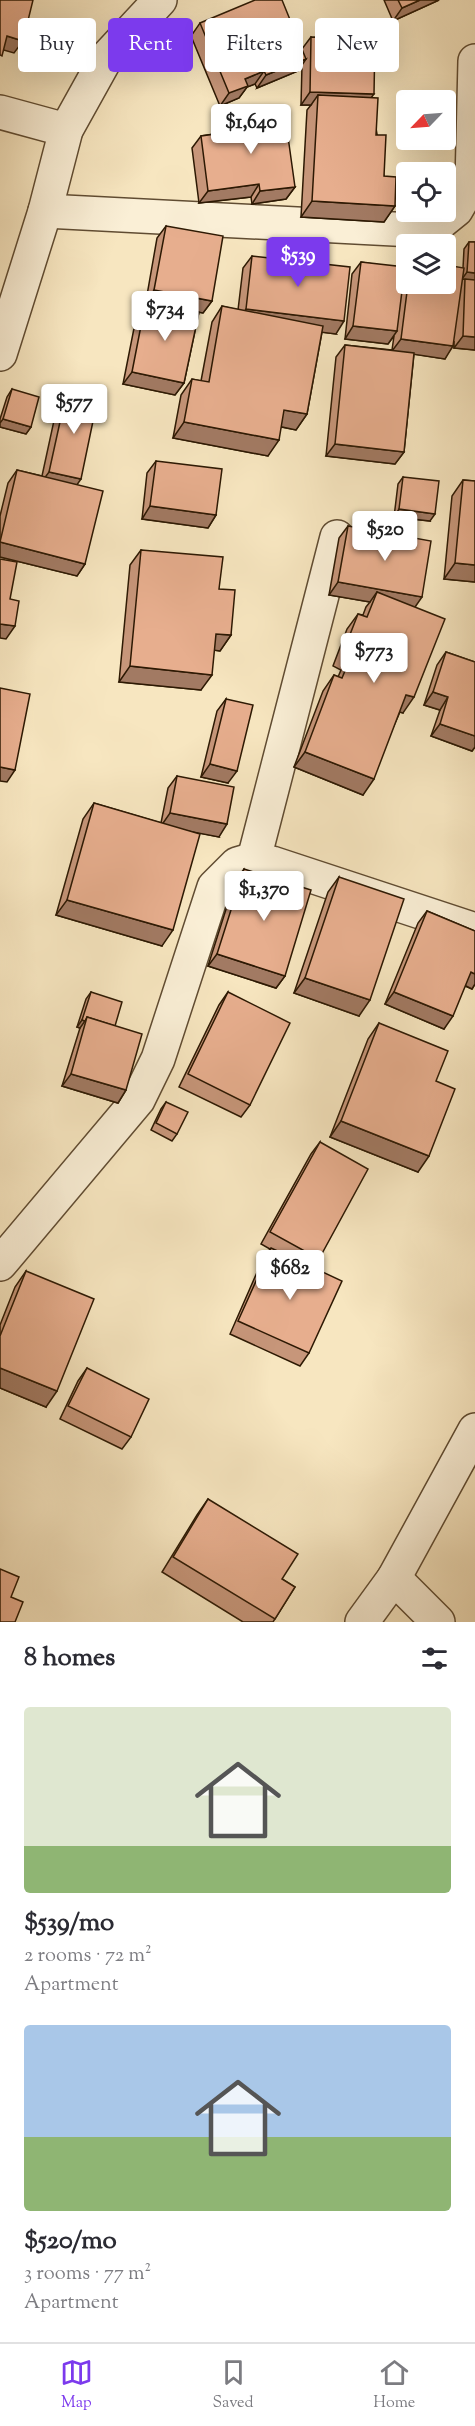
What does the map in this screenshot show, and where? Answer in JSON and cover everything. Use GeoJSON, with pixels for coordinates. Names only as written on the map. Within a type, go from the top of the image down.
{"type":"FeatureCollection","features":[{"type":"Feature","properties":{"kind":"street"},"geometry":{"type":"LineString","coordinates":[[0,354],[45,211],[66,130],[106,58],[160,0]]}},
{"type":"Feature","properties":{"kind":"street"},"geometry":{"type":"LineString","coordinates":[[45,211],[413,230],[435,227],[456,210],[472,183],[475,62]]}},
{"type":"Feature","properties":{"kind":"street"},"geometry":{"type":"LineString","coordinates":[[0,112],[66,130]]}},
{"type":"Feature","properties":{"kind":"street"},"geometry":{"type":"LineString","coordinates":[[254,859],[337,537]]}},
{"type":"Feature","properties":{"kind":"street"},"geometry":{"type":"LineString","coordinates":[[0,1264],[138,1100],[158,1059],[214,887],[237,864],[254,859],[475,930]]}},
{"type":"Feature","properties":{"kind":"street"},"geometry":{"type":"LineString","coordinates":[[362,1622],[394,1578],[475,1430]]}},
{"type":"Feature","properties":{"kind":"street"},"geometry":{"type":"LineString","coordinates":[[394,1578],[438,1622]]}},
{"type":"Feature","properties":{"kind":"building"},"geometry":{"type":"Polygon","coordinates":[[[0,0],[33,0],[29,18],[18,18],[18,39],[7,36],[2,56],[0,55],[0,0]]]}},
{"type":"Feature","properties":{"kind":"building"},"geometry":{"type":"Polygon","coordinates":[[[255,0],[282,0],[289,18],[212,18],[255,0]]]}},
{"type":"Feature","properties":{"kind":"building"},"geometry":{"type":"Polygon","coordinates":[[[398,0],[420,0],[402,8],[398,0]]]}},
{"type":"Feature","properties":{"kind":"building"},"geometry":{"type":"Polygon","coordinates":[[[205,21],[205,35],[200,23],[205,21]]]}},
{"type":"Feature","properties":{"kind":"building"},"geometry":{"type":"Polygon","coordinates":[[[311,37],[315,37],[315,72],[374,72],[374,94],[310,92],[311,37]]]}},
{"type":"Feature","properties":{"kind":"building"},"geometry":{"type":"Polygon","coordinates":[[[220,72],[262,72],[245,79],[248,86],[229,93],[220,72]]]}},
{"type":"Feature","properties":{"kind":"building"},"geometry":{"type":"Polygon","coordinates":[[[318,95],[378,98],[376,135],[386,135],[384,176],[396,177],[395,206],[312,201],[318,95]]]}},
{"type":"Feature","properties":{"kind":"building"},"geometry":{"type":"Polygon","coordinates":[[[284,108],[295,187],[260,191],[259,184],[208,191],[201,136],[252,129],[249,112],[284,108]]]}},
{"type":"Feature","properties":{"kind":"building"},"geometry":{"type":"Polygon","coordinates":[[[166,226],[223,236],[212,301],[154,290],[166,226]]]}},
{"type":"Feature","properties":{"kind":"building"},"geometry":{"type":"Polygon","coordinates":[[[469,242],[475,242],[475,273],[467,272],[469,242]]]}},
{"type":"Feature","properties":{"kind":"building"},"geometry":{"type":"Polygon","coordinates":[[[252,256],[350,267],[344,321],[246,309],[252,256]]]}},
{"type":"Feature","properties":{"kind":"building"},"geometry":{"type":"Polygon","coordinates":[[[361,262],[396,266],[396,294],[402,294],[397,331],[353,326],[361,262]]]}},
{"type":"Feature","properties":{"kind":"building"},"geometry":{"type":"Polygon","coordinates":[[[456,267],[464,268],[453,346],[401,339],[407,294],[456,294],[456,267]]]}},
{"type":"Feature","properties":{"kind":"building"},"geometry":{"type":"Polygon","coordinates":[[[465,279],[475,280],[475,337],[463,336],[465,279]]]}},
{"type":"Feature","properties":{"kind":"building"},"geometry":{"type":"Polygon","coordinates":[[[146,300],[199,312],[184,383],[132,372],[146,300]]]}},
{"type":"Feature","properties":{"kind":"building"},"geometry":{"type":"Polygon","coordinates":[[[222,306],[323,326],[307,414],[284,410],[279,440],[184,422],[192,379],[209,382],[222,306]]]}},
{"type":"Feature","properties":{"kind":"building"},"geometry":{"type":"Polygon","coordinates":[[[345,345],[414,353],[404,452],[335,444],[345,345]]]}},
{"type":"Feature","properties":{"kind":"building"},"geometry":{"type":"Polygon","coordinates":[[[12,389],[39,397],[31,427],[3,419],[12,389]]]}},
{"type":"Feature","properties":{"kind":"building"},"geometry":{"type":"Polygon","coordinates":[[[67,390],[98,397],[81,479],[49,472],[67,390]]]}},
{"type":"Feature","properties":{"kind":"building"},"geometry":{"type":"Polygon","coordinates":[[[156,461],[222,469],[216,515],[150,506],[156,461]]]}},
{"type":"Feature","properties":{"kind":"building"},"geometry":{"type":"Polygon","coordinates":[[[17,470],[103,491],[85,564],[0,542],[17,470]]]}},
{"type":"Feature","properties":{"kind":"building"},"geometry":{"type":"Polygon","coordinates":[[[403,477],[439,481],[435,514],[399,509],[403,477]]]}},
{"type":"Feature","properties":{"kind":"building"},"geometry":{"type":"Polygon","coordinates":[[[463,480],[475,481],[475,565],[455,563],[463,480]]]}},
{"type":"Feature","properties":{"kind":"building"},"geometry":{"type":"Polygon","coordinates":[[[348,526],[431,541],[422,597],[338,582],[348,526]]]}},
{"type":"Feature","properties":{"kind":"building"},"geometry":{"type":"Polygon","coordinates":[[[141,550],[223,557],[219,589],[235,590],[231,635],[216,634],[212,675],[130,666],[141,550]]]}},
{"type":"Feature","properties":{"kind":"building"},"geometry":{"type":"Polygon","coordinates":[[[0,559],[17,562],[10,599],[19,601],[15,626],[0,624],[0,559]]]}},
{"type":"Feature","properties":{"kind":"building"},"geometry":{"type":"Polygon","coordinates":[[[377,592],[445,619],[414,697],[406,695],[374,779],[305,752],[334,675],[342,678],[352,654],[344,650],[358,614],[367,617],[377,592]]]}},
{"type":"Feature","properties":{"kind":"building"},"geometry":{"type":"Polygon","coordinates":[[[446,652],[475,662],[475,736],[440,724],[448,697],[433,692],[446,652]]]}},
{"type":"Feature","properties":{"kind":"building"},"geometry":{"type":"Polygon","coordinates":[[[0,688],[30,694],[15,770],[0,767],[0,688]]]}},
{"type":"Feature","properties":{"kind":"building"},"geometry":{"type":"Polygon","coordinates":[[[226,699],[253,705],[237,771],[210,764],[226,699]]]}},
{"type":"Feature","properties":{"kind":"building"},"geometry":{"type":"Polygon","coordinates":[[[177,776],[234,787],[227,824],[170,813],[177,776]]]}},
{"type":"Feature","properties":{"kind":"building"},"geometry":{"type":"Polygon","coordinates":[[[94,803],[200,834],[173,930],[67,900],[94,803]]]}},
{"type":"Feature","properties":{"kind":"building"},"geometry":{"type":"Polygon","coordinates":[[[244,869],[311,890],[285,976],[217,954],[244,869]]]}},
{"type":"Feature","properties":{"kind":"building"},"geometry":{"type":"Polygon","coordinates":[[[339,877],[404,899],[370,1000],[305,978],[339,877]]]}},
{"type":"Feature","properties":{"kind":"building"},"geometry":{"type":"Polygon","coordinates":[[[427,911],[475,931],[475,974],[471,972],[453,1016],[394,992],[427,911]]]}},
{"type":"Feature","properties":{"kind":"building"},"geometry":{"type":"Polygon","coordinates":[[[91,992],[122,1002],[115,1026],[87,1017],[85,1021],[82,1020],[91,992]]]}},
{"type":"Feature","properties":{"kind":"building"},"geometry":{"type":"Polygon","coordinates":[[[228,992],[290,1023],[250,1105],[188,1074],[228,992]]]}},
{"type":"Feature","properties":{"kind":"building"},"geometry":{"type":"Polygon","coordinates":[[[87,1017],[142,1034],[126,1090],[71,1074],[87,1017]]]}},
{"type":"Feature","properties":{"kind":"building"},"geometry":{"type":"Polygon","coordinates":[[[379,1023],[448,1051],[436,1081],[455,1089],[429,1156],[341,1121],[379,1023]]]}},
{"type":"Feature","properties":{"kind":"building"},"geometry":{"type":"Polygon","coordinates":[[[166,1102],[188,1112],[177,1134],[156,1123],[166,1102]]]}},
{"type":"Feature","properties":{"kind":"building"},"geometry":{"type":"Polygon","coordinates":[[[320,1142],[368,1169],[319,1259],[270,1232],[320,1142]]]}},
{"type":"Feature","properties":{"kind":"building"},"geometry":{"type":"Polygon","coordinates":[[[271,1248],[342,1281],[309,1353],[238,1321],[271,1248]]]}},
{"type":"Feature","properties":{"kind":"building"},"geometry":{"type":"Polygon","coordinates":[[[26,1271],[94,1299],[57,1391],[0,1368],[0,1336],[26,1271]]]}},
{"type":"Feature","properties":{"kind":"building"},"geometry":{"type":"Polygon","coordinates":[[[87,1368],[149,1399],[131,1437],[68,1406],[87,1368]]]}},
{"type":"Feature","properties":{"kind":"building"},"geometry":{"type":"Polygon","coordinates":[[[208,1499],[298,1554],[282,1579],[295,1587],[275,1619],[173,1557],[208,1499]]]}},
{"type":"Feature","properties":{"kind":"building"},"geometry":{"type":"Polygon","coordinates":[[[0,1569],[19,1577],[11,1597],[23,1602],[15,1622],[0,1622],[0,1569]]]}}]}
